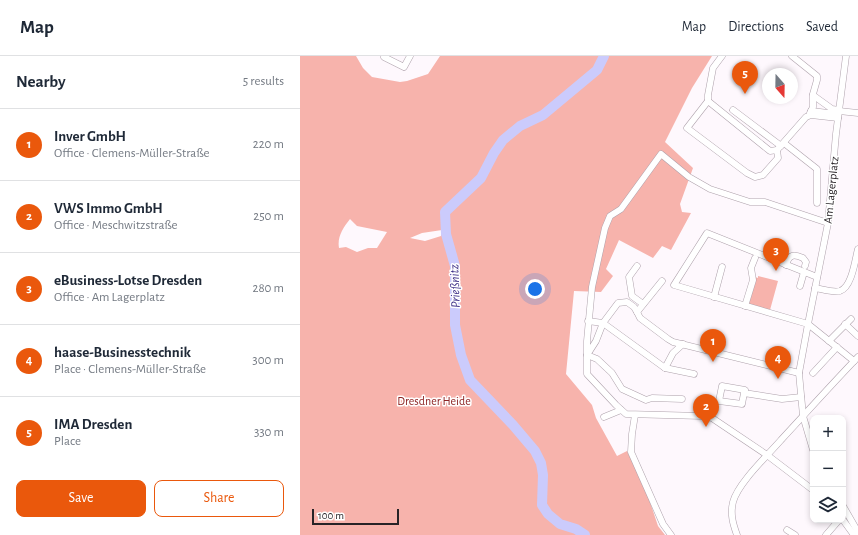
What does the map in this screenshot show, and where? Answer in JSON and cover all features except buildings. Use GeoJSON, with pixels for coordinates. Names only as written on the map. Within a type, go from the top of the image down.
{"type":"FeatureCollection","features":[{"type":"Feature","properties":{"kind":"street"},"geometry":{"type":"LineString","coordinates":[[383,56],[404,67],[410,56]]}},
{"type":"Feature","properties":{"kind":"street"},"geometry":{"type":"LineString","coordinates":[[722,56],[713,68],[708,101],[687,128],[746,173],[755,177],[763,176],[778,158],[780,146]]}},
{"type":"Feature","properties":{"kind":"street"},"geometry":{"type":"LineString","coordinates":[[708,101],[772,152],[780,146],[810,113],[813,107],[813,95],[817,76],[792,56]]}},
{"type":"Feature","properties":{"kind":"street","name":"Am Lagerplatz"},"geometry":{"type":"LineString","coordinates":[[810,440],[803,416],[799,373],[828,223],[846,56]]}},
{"type":"Feature","properties":{"kind":"street"},"geometry":{"type":"LineString","coordinates":[[813,95],[839,113]]}},
{"type":"Feature","properties":{"kind":"street"},"geometry":{"type":"LineString","coordinates":[[733,110],[769,136],[780,146],[817,169],[817,204]]}},
{"type":"Feature","properties":{"kind":"street"},"geometry":{"type":"LineString","coordinates":[[810,113],[858,113]]}},
{"type":"Feature","properties":{"kind":"street"},"geometry":{"type":"LineString","coordinates":[[738,125],[743,118]]}},
{"type":"Feature","properties":{"kind":"street"},"geometry":{"type":"LineString","coordinates":[[763,145],[769,136]]}},
{"type":"Feature","properties":{"kind":"street"},"geometry":{"type":"LineString","coordinates":[[623,412],[587,374],[588,321],[592,287],[605,228],[610,216],[621,209],[661,154],[689,177],[710,189],[750,202],[765,202],[828,223]]}},
{"type":"Feature","properties":{"kind":"street"},"geometry":{"type":"LineString","coordinates":[[737,535],[731,511],[733,501],[739,490],[762,460],[856,359],[837,347],[808,324],[674,285],[707,233],[786,265],[805,269],[817,278]]}},
{"type":"Feature","properties":{"kind":"street"},"geometry":{"type":"LineString","coordinates":[[815,288],[839,291],[843,289],[851,279],[858,249]]}},
{"type":"Feature","properties":{"kind":"street"},"geometry":{"type":"LineString","coordinates":[[786,265],[787,260],[791,256],[795,255],[804,258],[805,269],[800,286]]}},
{"type":"Feature","properties":{"kind":"street"},"geometry":{"type":"LineString","coordinates":[[745,306],[753,280],[751,268],[755,258]]}},
{"type":"Feature","properties":{"kind":"street"},"geometry":{"type":"LineString","coordinates":[[637,266],[629,277],[632,296],[640,308],[640,318],[668,339],[682,344],[799,373]]}},
{"type":"Feature","properties":{"kind":"street"},"geometry":{"type":"LineString","coordinates":[[714,297],[722,267]]}},
{"type":"Feature","properties":{"kind":"street"},"geometry":{"type":"LineString","coordinates":[[640,308],[662,281]]}},
{"type":"Feature","properties":{"kind":"street"},"geometry":{"type":"LineString","coordinates":[[587,355],[596,341],[603,323],[618,303],[627,302],[634,308],[640,308]]}},
{"type":"Feature","properties":{"kind":"street"},"geometry":{"type":"LineString","coordinates":[[829,340],[850,319]]}},
{"type":"Feature","properties":{"kind":"street"},"geometry":{"type":"LineString","coordinates":[[588,321],[603,323],[665,368],[694,374]]}},
{"type":"Feature","properties":{"kind":"street"},"geometry":{"type":"LineString","coordinates":[[845,324],[858,336]]}},
{"type":"Feature","properties":{"kind":"street"},"geometry":{"type":"LineString","coordinates":[[665,368],[673,353],[682,344]]}},
{"type":"Feature","properties":{"kind":"street"},"geometry":{"type":"LineString","coordinates":[[813,373],[837,347]]}},
{"type":"Feature","properties":{"kind":"street"},"geometry":{"type":"LineString","coordinates":[[587,355],[596,359],[612,374],[622,389],[634,395],[646,400],[652,398],[682,398]]}},
{"type":"Feature","properties":{"kind":"street"},"geometry":{"type":"LineString","coordinates":[[744,392],[742,404],[719,401],[722,386],[745,390],[744,392],[782,399],[801,397]]}},
{"type":"Feature","properties":{"kind":"street"},"geometry":{"type":"LineString","coordinates":[[604,417],[623,412],[635,415],[702,416],[712,418],[767,455],[810,488]]}},
{"type":"Feature","properties":{"kind":"street"},"geometry":{"type":"LineString","coordinates":[[635,415],[631,452],[663,524],[671,535]]}},
{"type":"Feature","properties":{"kind":"street"},"geometry":{"type":"LineString","coordinates":[[846,511],[858,532]]}},
{"type":"Feature","properties":{"kind":"street"},"geometry":{"type":"LineString","coordinates":[[826,535],[836,523]]}},
{"type":"Feature","properties":{"kind":"street"},"geometry":{"type":"LineString","coordinates":[[845,523],[854,535]]}},
{"type":"Feature","properties":{"kind":"street"},"geometry":{"type":"LineString","coordinates":[[787,530],[795,535]]}},
{"type":"Feature","properties":{"kind":"green space","name":"Dresdner Heide"},"geometry":{"type":"Polygon","coordinates":[[[300,56],[356,56],[363,68],[372,77],[400,82],[428,74],[440,56],[712,56],[692,88],[665,142],[693,168],[680,204],[682,212],[691,213],[671,250],[662,246],[653,258],[619,240],[606,269],[613,276],[601,292],[574,291],[566,374],[592,405],[596,418],[617,456],[627,451],[645,487],[658,526],[665,535],[300,535],[300,56]],[[350,219],[341,233],[339,248],[346,247],[357,252],[368,248],[377,248],[387,232],[357,226],[350,219]],[[442,230],[422,233],[410,238],[425,241],[441,236],[442,230]]]}},
{"type":"Feature","properties":{"kind":"green space"},"geometry":{"type":"Polygon","coordinates":[[[758,276],[778,281],[770,310],[748,304],[755,277],[758,278],[758,276]]]}},
{"type":"Feature","properties":{"kind":"waterway","name":"Prießnitz"},"geometry":{"type":"LineString","coordinates":[[585,535],[576,529],[560,524],[548,514],[542,505],[543,475],[541,463],[535,451],[513,425],[470,380],[461,355],[455,325],[455,266],[446,234],[445,212],[481,178],[494,153],[503,140],[520,126],[543,115],[597,70],[604,56]]}},
{"type":"Feature","properties":{"kind":"place","name":"IMA Dresden"},"geometry":{"type":"Point","coordinates":[745,94]}},
{"type":"Feature","properties":{"kind":"place","name":"eBusiness-Lotse Dresden"},"geometry":{"type":"Point","coordinates":[776,271]}},
{"type":"Feature","properties":{"kind":"place","name":"Inver GmbH"},"geometry":{"type":"Point","coordinates":[713,362]}},
{"type":"Feature","properties":{"kind":"place","name":"haase-Businesstechnik"},"geometry":{"type":"Point","coordinates":[778,379]}},
{"type":"Feature","properties":{"kind":"place","name":"VWS Immo GmbH"},"geometry":{"type":"Point","coordinates":[706,427]}}]}
